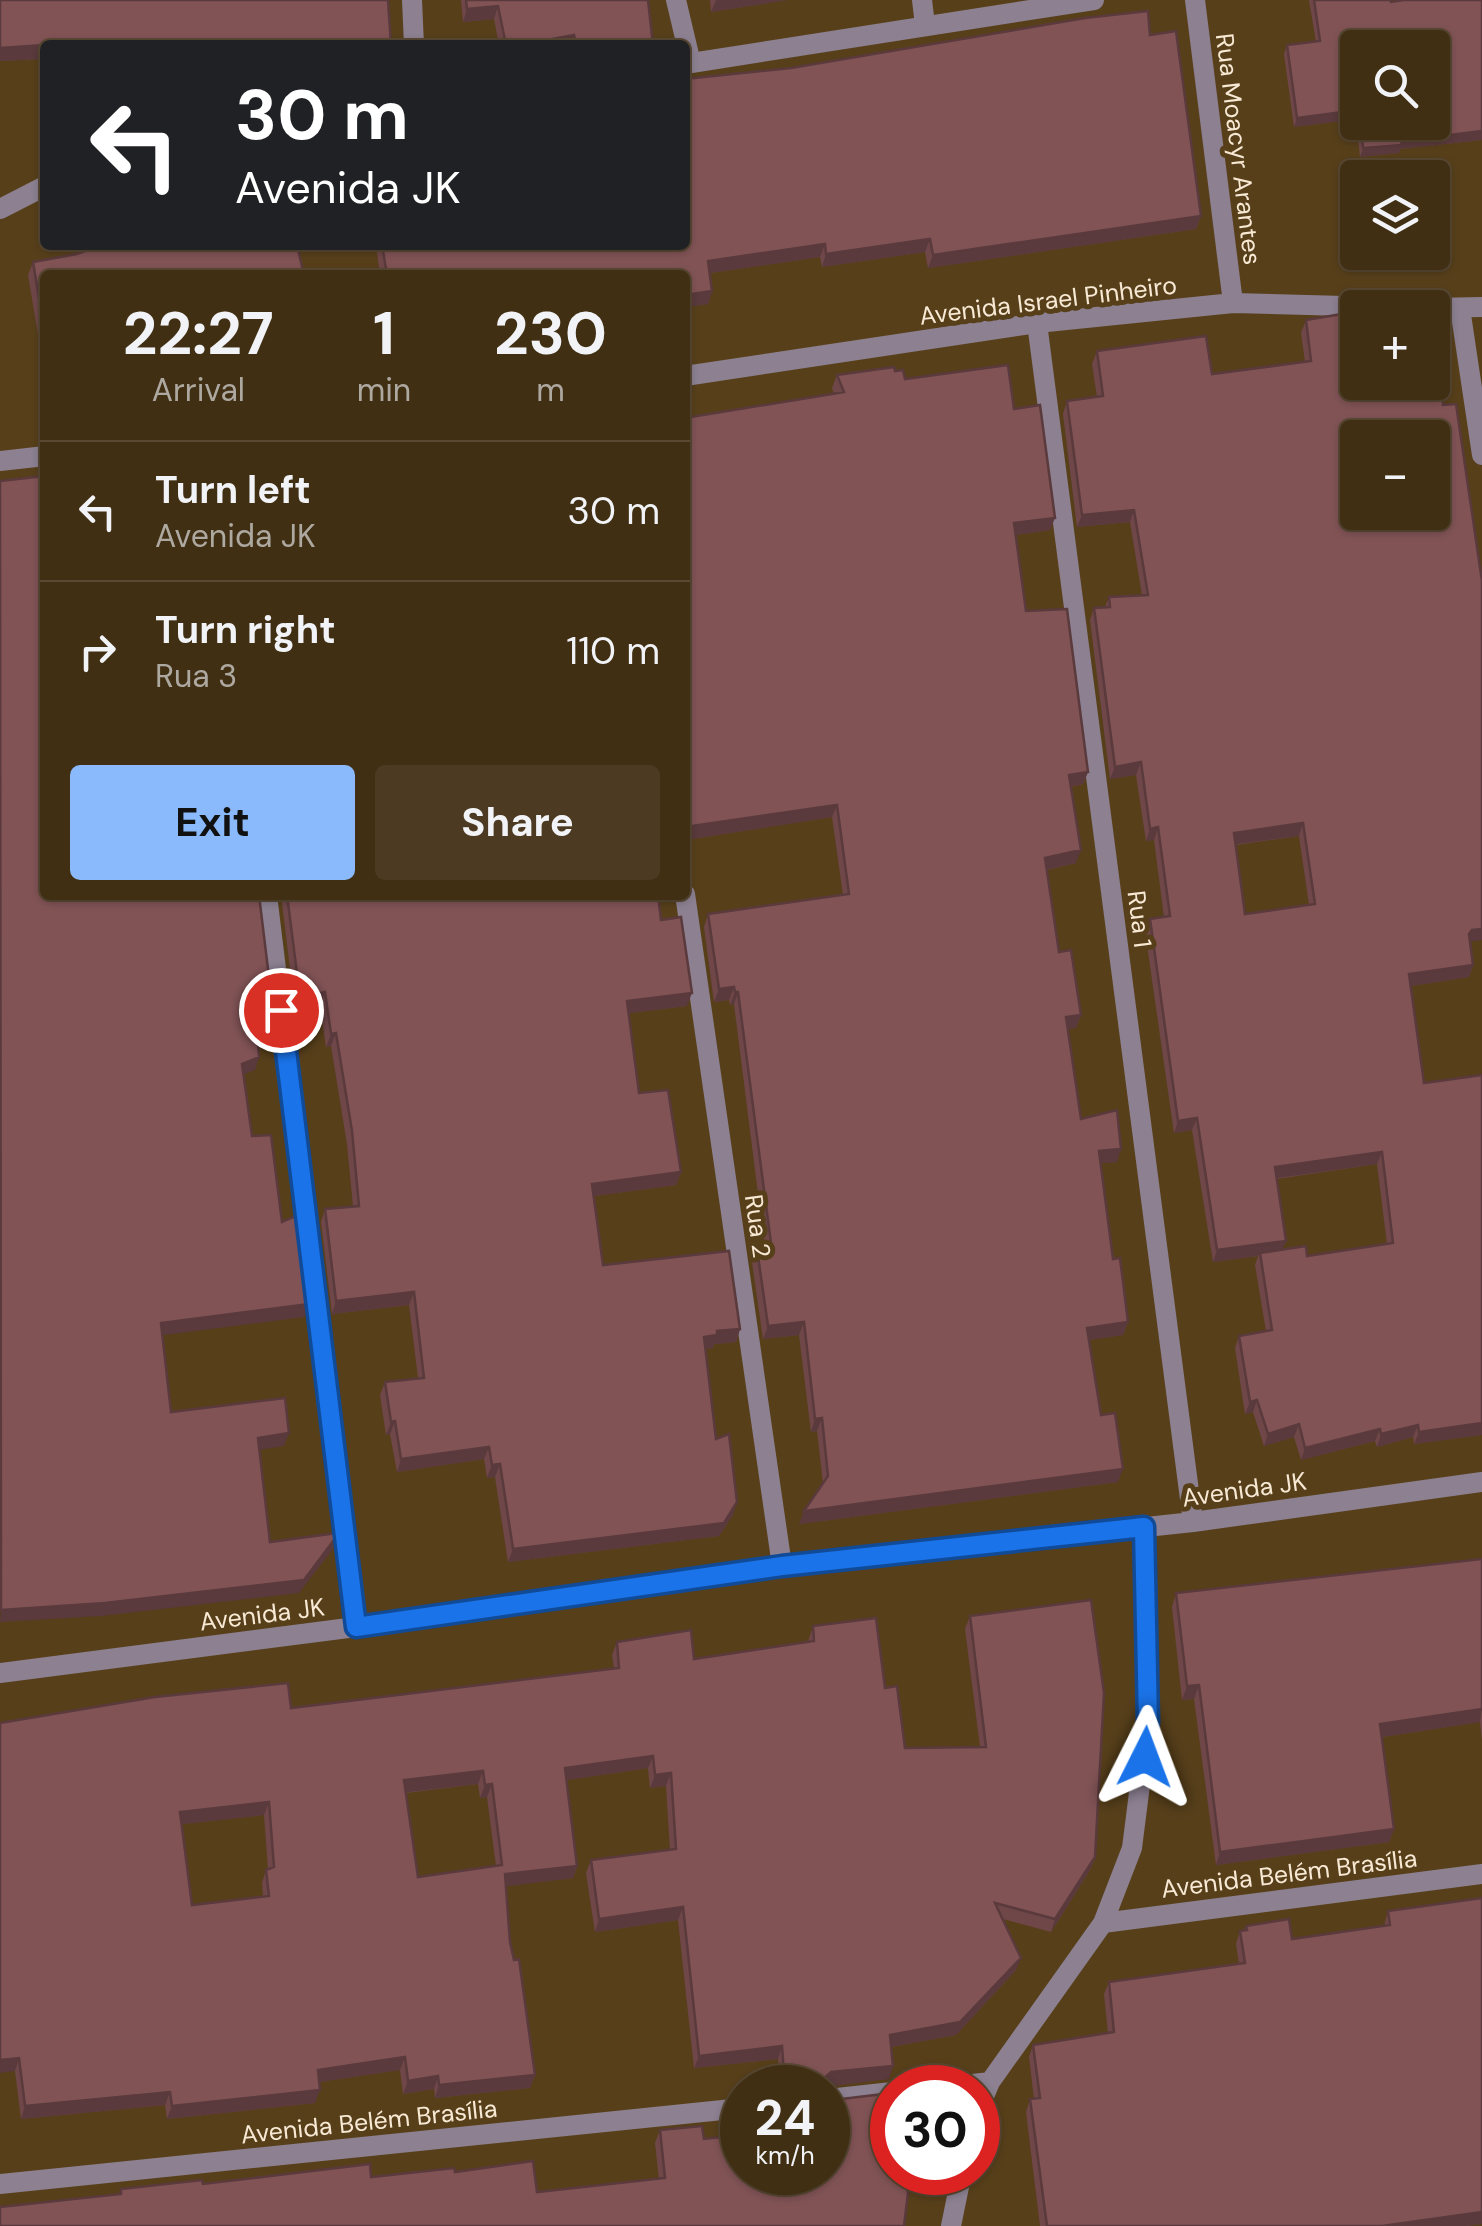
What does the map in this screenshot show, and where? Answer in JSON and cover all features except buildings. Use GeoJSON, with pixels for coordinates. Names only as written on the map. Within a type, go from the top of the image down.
{"type":"FeatureCollection","features":[{"type":"Feature","properties":{"kind":"street"},"geometry":{"type":"LineString","coordinates":[[412,0],[414,40]]}},
{"type":"Feature","properties":{"kind":"street"},"geometry":{"type":"LineString","coordinates":[[676,0],[684,40]]}},
{"type":"Feature","properties":{"kind":"street"},"geometry":{"type":"LineString","coordinates":[[922,0],[926,25]]}},
{"type":"Feature","properties":{"kind":"street"},"geometry":{"type":"LineString","coordinates":[[690,64],[1094,0]]}},
{"type":"Feature","properties":{"kind":"street","name":"Rua Moacyr Arantes"},"geometry":{"type":"LineString","coordinates":[[1195,0],[1233,304]]}},
{"type":"Feature","properties":{"kind":"street"},"geometry":{"type":"LineString","coordinates":[[0,209],[40,189]]}},
{"type":"Feature","properties":{"kind":"street","name":"Avenida Israel Pinheiro"},"geometry":{"type":"LineString","coordinates":[[690,375],[1037,323],[1233,304],[1340,306]]}},
{"type":"Feature","properties":{"kind":"street"},"geometry":{"type":"LineString","coordinates":[[1450,308],[1482,307]]}},
{"type":"Feature","properties":{"kind":"street"},"geometry":{"type":"LineString","coordinates":[[1460,308],[1482,455]]}},
{"type":"Feature","properties":{"kind":"street","name":"Rua 1"},"geometry":{"type":"LineString","coordinates":[[1037,323],[1194,1522]]}},
{"type":"Feature","properties":{"kind":"street"},"geometry":{"type":"LineString","coordinates":[[0,461],[40,457]]}},
{"type":"Feature","properties":{"kind":"street"},"geometry":{"type":"LineString","coordinates":[[268,900],[356,1627]]}},
{"type":"Feature","properties":{"kind":"street","name":"Rua 2"},"geometry":{"type":"LineString","coordinates":[[686,900],[782,1566]]}},
{"type":"Feature","properties":{"kind":"street","name":"Avenida JK"},"geometry":{"type":"LineString","coordinates":[[0,1672],[356,1627],[782,1566],[1194,1522],[1482,1482]]}},
{"type":"Feature","properties":{"kind":"street"},"geometry":{"type":"LineString","coordinates":[[1000,2068],[1102,1923],[1132,1848],[1148,1722],[1144,1527]]}},
{"type":"Feature","properties":{"kind":"street","name":"Avenida Belém Brasília"},"geometry":{"type":"LineString","coordinates":[[1102,1923],[1482,1874]]}},
{"type":"Feature","properties":{"kind":"street","name":"Avenida Belém Brasília"},"geometry":{"type":"LineString","coordinates":[[0,2184],[720,2110]]}},
{"type":"Feature","properties":{"kind":"street"},"geometry":{"type":"LineString","coordinates":[[951,2226],[957,2195]]}},
{"type":"Feature","properties":{"kind":"route"},"geometry":{"type":"LineString","coordinates":[[281,1010],[356,1627],[782,1566],[1144,1527],[1148,1722],[1145,1757]]}}]}
